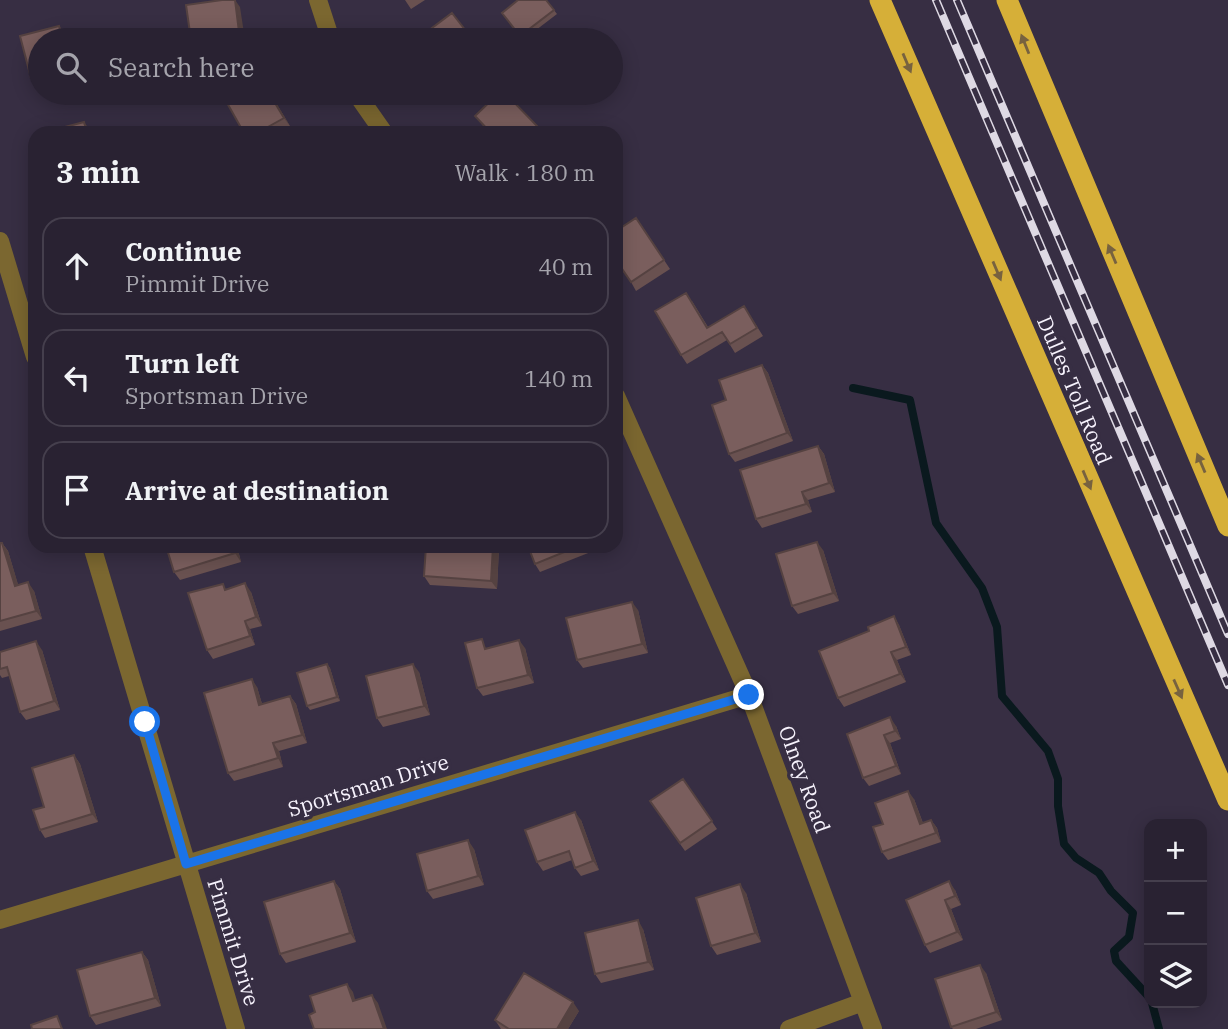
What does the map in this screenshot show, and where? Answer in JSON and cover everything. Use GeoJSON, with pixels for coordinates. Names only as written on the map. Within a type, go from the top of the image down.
{"type":"FeatureCollection","features":[{"type":"Feature","properties":{"kind":"highway","name":"Dulles Toll Road"},"geometry":{"type":"LineString","coordinates":[[880,0],[1228,800]]}},
{"type":"Feature","properties":{"kind":"highway"},"geometry":{"type":"LineString","coordinates":[[1007,0],[1228,526]]}},
{"type":"Feature","properties":{"kind":"street"},"geometry":{"type":"LineString","coordinates":[[318,0],[327,28]]}},
{"type":"Feature","properties":{"kind":"street"},"geometry":{"type":"LineString","coordinates":[[364,105],[379,126]]}},
{"type":"Feature","properties":{"kind":"street"},"geometry":{"type":"LineString","coordinates":[[0,241],[28,334]]}},
{"type":"Feature","properties":{"kind":"street","name":"Olney Road"},"geometry":{"type":"LineString","coordinates":[[623,412],[749,695],[873,1029]]}},
{"type":"Feature","properties":{"kind":"street","name":"Pimmit Drive"},"geometry":{"type":"LineString","coordinates":[[94,553],[236,1029]]}},
{"type":"Feature","properties":{"kind":"street","name":"Sportsman Drive"},"geometry":{"type":"LineString","coordinates":[[0,920],[749,695]]}},
{"type":"Feature","properties":{"kind":"street"},"geometry":{"type":"LineString","coordinates":[[789,1029],[863,1002]]}},
{"type":"Feature","properties":{"kind":"building"},"geometry":{"type":"Polygon","coordinates":[[[235,0],[238,28],[189,28],[186,5],[235,0]]]}},
{"type":"Feature","properties":{"kind":"building"},"geometry":{"type":"Polygon","coordinates":[[[518,0],[546,0],[554,10],[530,28],[514,28],[502,13],[518,0]]]}},
{"type":"Feature","properties":{"kind":"building"},"geometry":{"type":"Polygon","coordinates":[[[452,13],[464,28],[432,28],[452,13]]]}},
{"type":"Feature","properties":{"kind":"building"},"geometry":{"type":"Polygon","coordinates":[[[28,34],[28,67],[20,36],[28,34]]]}},
{"type":"Feature","properties":{"kind":"building"},"geometry":{"type":"Polygon","coordinates":[[[228,105],[276,105],[284,118],[270,126],[240,126],[228,105]]]}},
{"type":"Feature","properties":{"kind":"building"},"geometry":{"type":"Polygon","coordinates":[[[486,105],[517,105],[537,126],[484,126],[475,116],[486,105]]]}},
{"type":"Feature","properties":{"kind":"building"},"geometry":{"type":"Polygon","coordinates":[[[84,122],[85,126],[69,126],[84,122]]]}},
{"type":"Feature","properties":{"kind":"building"},"geometry":{"type":"Polygon","coordinates":[[[636,218],[664,260],[631,282],[623,270],[623,226],[636,218]]]}},
{"type":"Feature","properties":{"kind":"building"},"geometry":{"type":"Polygon","coordinates":[[[686,293],[707,328],[744,306],[757,328],[730,344],[722,332],[681,355],[655,311],[686,293]]]}},
{"type":"Feature","properties":{"kind":"building"},"geometry":{"type":"Polygon","coordinates":[[[762,365],[787,433],[729,454],[712,405],[726,400],[719,380],[762,365]]]}},
{"type":"Feature","properties":{"kind":"building"},"geometry":{"type":"Polygon","coordinates":[[[818,446],[829,483],[802,492],[806,504],[756,519],[740,470],[818,446]]]}},
{"type":"Feature","properties":{"kind":"building"},"geometry":{"type":"Polygon","coordinates":[[[817,542],[833,593],[792,606],[776,554],[817,542]]]}},
{"type":"Feature","properties":{"kind":"building"},"geometry":{"type":"Polygon","coordinates":[[[0,543],[15,586],[28,582],[36,611],[0,621],[0,543]]]}},
{"type":"Feature","properties":{"kind":"building"},"geometry":{"type":"Polygon","coordinates":[[[168,553],[235,553],[174,572],[168,553]]]}},
{"type":"Feature","properties":{"kind":"building"},"geometry":{"type":"Polygon","coordinates":[[[426,553],[493,553],[491,581],[424,576],[426,553]]]}},
{"type":"Feature","properties":{"kind":"building"},"geometry":{"type":"Polygon","coordinates":[[[531,553],[562,553],[535,564],[531,553]]]}},
{"type":"Feature","properties":{"kind":"building"},"geometry":{"type":"Polygon","coordinates":[[[245,583],[256,617],[245,621],[250,636],[207,650],[188,593],[223,584],[225,590],[245,583]]]}},
{"type":"Feature","properties":{"kind":"building"},"geometry":{"type":"Polygon","coordinates":[[[632,602],[642,644],[577,660],[566,618],[632,602]]]}},
{"type":"Feature","properties":{"kind":"building"},"geometry":{"type":"Polygon","coordinates":[[[894,616],[906,647],[891,652],[900,674],[838,698],[819,651],[869,631],[868,627],[894,616]]]}},
{"type":"Feature","properties":{"kind":"building"},"geometry":{"type":"Polygon","coordinates":[[[482,639],[485,649],[519,640],[528,675],[477,688],[465,643],[482,639]]]}},
{"type":"Feature","properties":{"kind":"building"},"geometry":{"type":"Polygon","coordinates":[[[36,641],[54,701],[20,712],[7,667],[0,669],[0,652],[36,641]]]}},
{"type":"Feature","properties":{"kind":"building"},"geometry":{"type":"Polygon","coordinates":[[[327,664],[337,697],[307,706],[297,673],[327,664]]]}},
{"type":"Feature","properties":{"kind":"building"},"geometry":{"type":"Polygon","coordinates":[[[413,664],[424,706],[377,718],[366,676],[413,664]]]}},
{"type":"Feature","properties":{"kind":"building"},"geometry":{"type":"Polygon","coordinates":[[[252,679],[259,705],[290,696],[302,735],[273,743],[278,758],[228,773],[204,693],[252,679]]]}},
{"type":"Feature","properties":{"kind":"building"},"geometry":{"type":"Polygon","coordinates":[[[890,717],[895,731],[884,735],[896,766],[863,778],[847,734],[890,717]]]}},
{"type":"Feature","properties":{"kind":"building"},"geometry":{"type":"Polygon","coordinates":[[[74,755],[92,814],[40,830],[33,810],[44,807],[32,768],[74,755]]]}},
{"type":"Feature","properties":{"kind":"building"},"geometry":{"type":"Polygon","coordinates":[[[683,779],[712,821],[680,843],[650,801],[683,779]]]}},
{"type":"Feature","properties":{"kind":"building"},"geometry":{"type":"Polygon","coordinates":[[[908,791],[920,824],[931,820],[936,833],[882,852],[873,827],[883,824],[875,803],[908,791]]]}},
{"type":"Feature","properties":{"kind":"building"},"geometry":{"type":"Polygon","coordinates":[[[575,812],[593,861],[575,868],[569,851],[537,862],[525,830],[575,812]]]}},
{"type":"Feature","properties":{"kind":"building"},"geometry":{"type":"Polygon","coordinates":[[[468,840],[478,876],[427,891],[417,854],[468,840]]]}},
{"type":"Feature","properties":{"kind":"building"},"geometry":{"type":"Polygon","coordinates":[[[334,881],[350,933],[280,954],[264,902],[334,881]]]}},
{"type":"Feature","properties":{"kind":"building"},"geometry":{"type":"Polygon","coordinates":[[[949,881],[955,896],[945,900],[957,932],[925,945],[906,900],[949,881]]]}},
{"type":"Feature","properties":{"kind":"building"},"geometry":{"type":"Polygon","coordinates":[[[740,884],[755,933],[711,946],[696,898],[740,884]]]}},
{"type":"Feature","properties":{"kind":"building"},"geometry":{"type":"Polygon","coordinates":[[[638,920],[648,962],[595,974],[585,933],[638,920]]]}},
{"type":"Feature","properties":{"kind":"building"},"geometry":{"type":"Polygon","coordinates":[[[142,952],[155,998],[90,1016],[77,970],[142,952]]]}},
{"type":"Feature","properties":{"kind":"building"},"geometry":{"type":"Polygon","coordinates":[[[980,965],[996,1012],[951,1027],[935,979],[980,965]]]}},
{"type":"Feature","properties":{"kind":"building"},"geometry":{"type":"Polygon","coordinates":[[[524,973],[573,1002],[557,1029],[509,1029],[495,1020],[524,973]]]}},
{"type":"Feature","properties":{"kind":"building"},"geometry":{"type":"Polygon","coordinates":[[[347,984],[353,1001],[372,995],[384,1029],[314,1029],[309,1015],[315,1012],[310,996],[347,984]]]}},
{"type":"Feature","properties":{"kind":"building"},"geometry":{"type":"Polygon","coordinates":[[[57,1016],[62,1029],[32,1029],[31,1025],[57,1016]]]}},
{"type":"Feature","properties":{"kind":"waterway"},"geometry":{"type":"LineString","coordinates":[[853,388],[910,400],[936,523],[982,588],[997,627],[1002,696],[1048,751],[1058,779],[1058,806],[1064,844],[1076,858],[1099,873],[1111,891],[1133,913],[1129,937],[1114,951],[1116,961],[1144,992]]}},
{"type":"Feature","properties":{"kind":"waterway"},"geometry":{"type":"LineString","coordinates":[[1153,1008],[1159,1029]]}},
{"type":"Feature","properties":{"kind":"railway"},"geometry":{"type":"LineString","coordinates":[[936,0],[1228,685]]}},
{"type":"Feature","properties":{"kind":"railway"},"geometry":{"type":"LineString","coordinates":[[957,0],[1228,634]]}},
{"type":"Feature","properties":{"kind":"route"},"geometry":{"type":"LineString","coordinates":[[145,722],[186,864],[749,695]]}}]}
